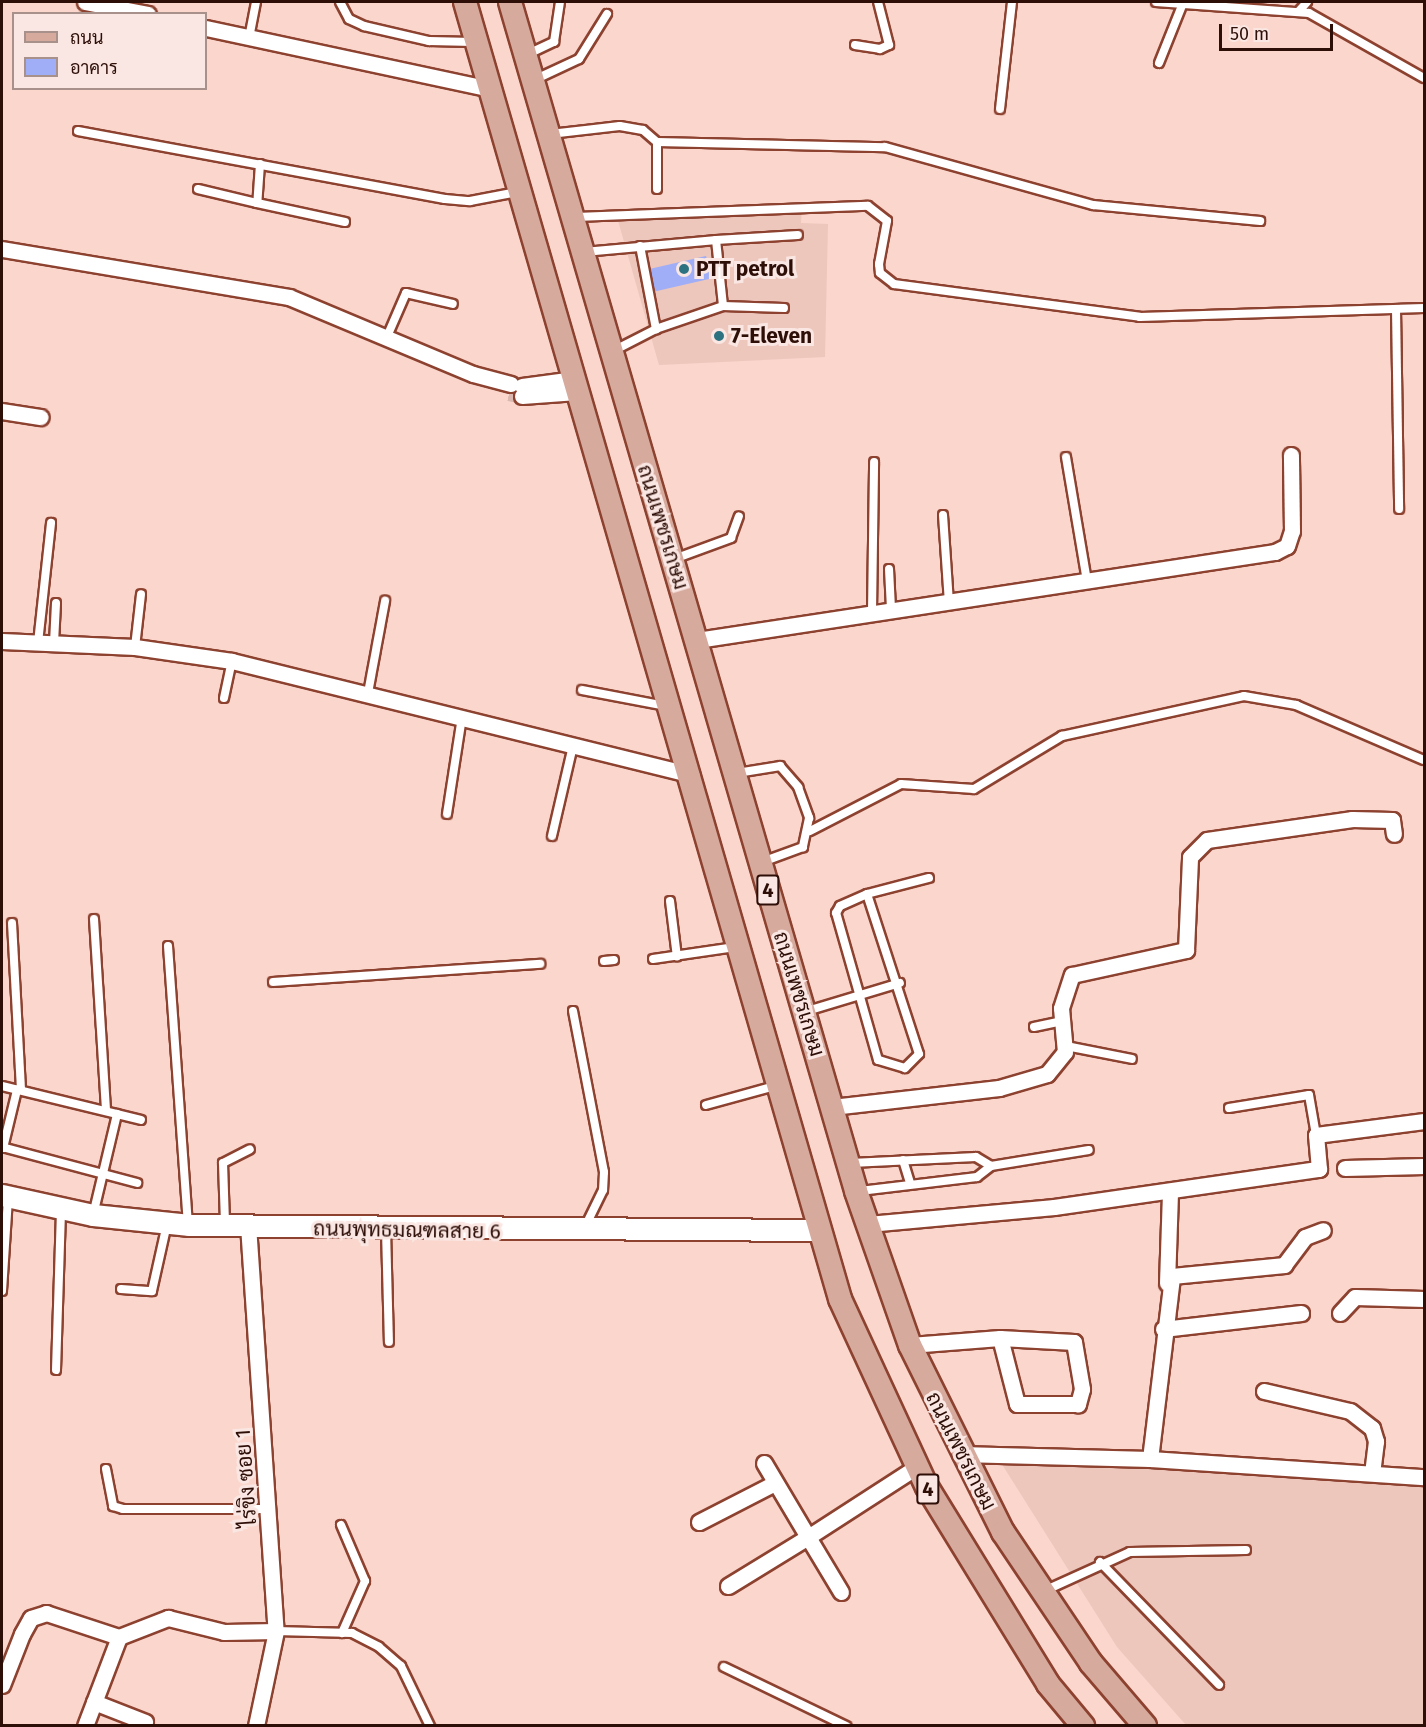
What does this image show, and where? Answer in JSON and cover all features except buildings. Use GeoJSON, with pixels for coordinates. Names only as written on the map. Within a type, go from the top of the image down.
{"type":"FeatureCollection","features":[{"type":"Feature","properties":{"kind":"main road","name":"ถนนเพชรเกษม"},"geometry":{"type":"LineString","coordinates":[[465,2],[522,191],[575,386],[672,707],[816,1230],[858,1345],[916,1467],[986,1589],[1048,1684],[1083,1725]]}},
{"type":"Feature","properties":{"kind":"main road","name":"ถนนเพชรเกษม"},"geometry":{"type":"LineString","coordinates":[[510,2],[856,1191],[910,1345],[960,1454],[1043,1592],[1091,1663],[1145,1725]]}},
{"type":"Feature","properties":{"kind":"main road","name":"ถนนพุทธมณฑลสาย 6"},"geometry":{"type":"LineString","coordinates":[[5,1196],[93,1215],[189,1225],[583,1232],[816,1230]]}},
{"type":"Feature","properties":{"kind":"street"},"geometry":{"type":"LineString","coordinates":[[85,2],[141,9]]}},
{"type":"Feature","properties":{"kind":"street"},"geometry":{"type":"LineString","coordinates":[[207,28],[491,89]]}},
{"type":"Feature","properties":{"kind":"street"},"geometry":{"type":"LineString","coordinates":[[2,249],[235,284],[289,297],[386,339],[516,390],[575,386]]}},
{"type":"Feature","properties":{"kind":"street"},"geometry":{"type":"LineString","coordinates":[[2,411],[41,417]]}},
{"type":"Feature","properties":{"kind":"street"},"geometry":{"type":"LineString","coordinates":[[697,640],[891,609],[1202,566],[1287,546],[1291,455]]}},
{"type":"Feature","properties":{"kind":"street"},"geometry":{"type":"LineString","coordinates":[[2,641],[135,647],[232,661],[691,775]]}},
{"type":"Feature","properties":{"kind":"street"},"geometry":{"type":"LineString","coordinates":[[832,1107],[1025,1082],[1059,1064],[1066,1046],[1065,988],[1078,971],[1186,950],[1190,857],[1198,844],[1352,819],[1392,820],[1394,834]]}},
{"type":"Feature","properties":{"kind":"street"},"geometry":{"type":"LineString","coordinates":[[1319,1169],[1316,1135],[1425,1121]]}},
{"type":"Feature","properties":{"kind":"street"},"geometry":{"type":"LineString","coordinates":[[868,1224],[1170,1191],[1319,1169],[1425,1166]]}},
{"type":"Feature","properties":{"kind":"street"},"geometry":{"type":"LineString","coordinates":[[1150,1459],[1167,1283],[1170,1191]]}},
{"type":"Feature","properties":{"kind":"street","name":"ไร่ขิง ซอย 1"},"geometry":{"type":"LineString","coordinates":[[248,1225],[276,1631],[256,1725]]}},
{"type":"Feature","properties":{"kind":"street"},"geometry":{"type":"LineString","coordinates":[[1167,1283],[1172,1276],[1284,1265],[1305,1237],[1323,1230]]}},
{"type":"Feature","properties":{"kind":"street"},"geometry":{"type":"LineString","coordinates":[[1341,1313],[1354,1297],[1425,1299]]}},
{"type":"Feature","properties":{"kind":"street"},"geometry":{"type":"LineString","coordinates":[[1163,1329],[1301,1313]]}},
{"type":"Feature","properties":{"kind":"street"},"geometry":{"type":"LineString","coordinates":[[910,1345],[1000,1338],[1074,1342],[1082,1389],[1078,1404],[1017,1404],[1000,1338]]}},
{"type":"Feature","properties":{"kind":"street"},"geometry":{"type":"LineString","coordinates":[[1264,1391],[1350,1411],[1365,1422],[1376,1441],[1372,1473]]}},
{"type":"Feature","properties":{"kind":"street"},"geometry":{"type":"LineString","coordinates":[[960,1454],[1150,1459],[1425,1477]]}},
{"type":"Feature","properties":{"kind":"street"},"geometry":{"type":"LineString","coordinates":[[764,1463],[841,1592]]}},
{"type":"Feature","properties":{"kind":"street"},"geometry":{"type":"LineString","coordinates":[[728,1586],[916,1467]]}},
{"type":"Feature","properties":{"kind":"street"},"geometry":{"type":"LineString","coordinates":[[699,1522],[775,1483]]}},
{"type":"Feature","properties":{"kind":"street"},"geometry":{"type":"LineString","coordinates":[[2,1685],[31,1618],[46,1613],[68,1618],[120,1637],[168,1618],[224,1632],[276,1631]]}},
{"type":"Feature","properties":{"kind":"street"},"geometry":{"type":"LineString","coordinates":[[85,1725],[120,1637]]}},
{"type":"Feature","properties":{"kind":"street"},"geometry":{"type":"LineString","coordinates":[[94,1702],[145,1722]]}},
{"type":"Feature","properties":{"kind":"lane"},"geometry":{"type":"LineString","coordinates":[[249,39],[256,2]]}},
{"type":"Feature","properties":{"kind":"lane"},"geometry":{"type":"LineString","coordinates":[[340,2],[349,19],[364,26],[435,41],[477,42]]}},
{"type":"Feature","properties":{"kind":"lane"},"geometry":{"type":"LineString","coordinates":[[526,55],[554,42],[560,2]]}},
{"type":"Feature","properties":{"kind":"lane"},"geometry":{"type":"LineString","coordinates":[[855,45],[889,45],[878,2]]}},
{"type":"Feature","properties":{"kind":"lane"},"geometry":{"type":"LineString","coordinates":[[1000,109],[1012,2]]}},
{"type":"Feature","properties":{"kind":"lane"},"geometry":{"type":"LineString","coordinates":[[1156,2],[1230,3],[1299,11],[1335,24],[1425,78]]}},
{"type":"Feature","properties":{"kind":"lane"},"geometry":{"type":"LineString","coordinates":[[1299,11],[1307,2]]}},
{"type":"Feature","properties":{"kind":"lane"},"geometry":{"type":"LineString","coordinates":[[1159,63],[1183,3]]}},
{"type":"Feature","properties":{"kind":"lane"},"geometry":{"type":"LineString","coordinates":[[534,80],[579,59],[607,14]]}},
{"type":"Feature","properties":{"kind":"lane"},"geometry":{"type":"LineString","coordinates":[[549,134],[620,126],[643,130],[657,142],[885,147],[1094,205],[1260,221]]}},
{"type":"Feature","properties":{"kind":"lane"},"geometry":{"type":"LineString","coordinates":[[78,131],[445,199],[470,201],[522,191]]}},
{"type":"Feature","properties":{"kind":"lane"},"geometry":{"type":"LineString","coordinates":[[657,142],[657,189]]}},
{"type":"Feature","properties":{"kind":"lane"},"geometry":{"type":"LineString","coordinates":[[257,203],[260,164]]}},
{"type":"Feature","properties":{"kind":"lane"},"geometry":{"type":"LineString","coordinates":[[198,189],[345,222]]}},
{"type":"Feature","properties":{"kind":"lane"},"geometry":{"type":"LineString","coordinates":[[573,217],[868,206],[887,220],[879,264],[880,273],[894,284],[1140,316],[1425,308]]}},
{"type":"Feature","properties":{"kind":"lane"},"geometry":{"type":"LineString","coordinates":[[583,252],[798,235]]}},
{"type":"Feature","properties":{"kind":"lane"},"geometry":{"type":"LineString","coordinates":[[716,240],[723,306]]}},
{"type":"Feature","properties":{"kind":"lane"},"geometry":{"type":"LineString","coordinates":[[640,246],[656,329]]}},
{"type":"Feature","properties":{"kind":"lane"},"geometry":{"type":"LineString","coordinates":[[386,339],[406,293],[453,304]]}},
{"type":"Feature","properties":{"kind":"lane"},"geometry":{"type":"LineString","coordinates":[[611,352],[656,329],[723,306],[784,308]]}},
{"type":"Feature","properties":{"kind":"lane"},"geometry":{"type":"LineString","coordinates":[[1395,309],[1399,509]]}},
{"type":"Feature","properties":{"kind":"lane"},"geometry":{"type":"LineString","coordinates":[[1066,456],[1087,582]]}},
{"type":"Feature","properties":{"kind":"lane"},"geometry":{"type":"LineString","coordinates":[[872,612],[874,462]]}},
{"type":"Feature","properties":{"kind":"lane"},"geometry":{"type":"LineString","coordinates":[[944,515],[949,602]]}},
{"type":"Feature","properties":{"kind":"lane"},"geometry":{"type":"LineString","coordinates":[[673,559],[731,538],[739,516]]}},
{"type":"Feature","properties":{"kind":"lane"},"geometry":{"type":"LineString","coordinates":[[38,643],[51,523]]}},
{"type":"Feature","properties":{"kind":"lane"},"geometry":{"type":"LineString","coordinates":[[889,569],[891,609]]}},
{"type":"Feature","properties":{"kind":"lane"},"geometry":{"type":"LineString","coordinates":[[135,647],[141,594]]}},
{"type":"Feature","properties":{"kind":"lane"},"geometry":{"type":"LineString","coordinates":[[368,693],[385,601]]}},
{"type":"Feature","properties":{"kind":"lane"},"geometry":{"type":"LineString","coordinates":[[54,643],[56,603]]}},
{"type":"Feature","properties":{"kind":"lane"},"geometry":{"type":"LineString","coordinates":[[224,698],[232,661]]}},
{"type":"Feature","properties":{"kind":"lane"},"geometry":{"type":"LineString","coordinates":[[582,690],[672,707]]}},
{"type":"Feature","properties":{"kind":"lane"},"geometry":{"type":"LineString","coordinates":[[760,863],[803,847],[810,831],[901,784],[974,789],[1062,736],[1244,696],[1296,705],[1425,760]]}},
{"type":"Feature","properties":{"kind":"lane"},"geometry":{"type":"LineString","coordinates":[[447,814],[462,717]]}},
{"type":"Feature","properties":{"kind":"lane"},"geometry":{"type":"LineString","coordinates":[[552,836],[573,746]]}},
{"type":"Feature","properties":{"kind":"lane"},"geometry":{"type":"LineString","coordinates":[[733,774],[780,766],[798,788],[810,831]]}},
{"type":"Feature","properties":{"kind":"lane"},"geometry":{"type":"LineString","coordinates":[[867,894],[900,983],[919,1054],[905,1068],[878,1060],[855,995],[836,913],[840,906],[867,894],[929,878]]}},
{"type":"Feature","properties":{"kind":"lane"},"geometry":{"type":"LineString","coordinates":[[670,901],[677,957]]}},
{"type":"Feature","properties":{"kind":"lane"},"geometry":{"type":"LineString","coordinates":[[94,919],[106,1110]]}},
{"type":"Feature","properties":{"kind":"lane"},"geometry":{"type":"LineString","coordinates":[[12,923],[19,1090],[2,1148],[137,1183]]}},
{"type":"Feature","properties":{"kind":"lane"},"geometry":{"type":"LineString","coordinates":[[168,946],[189,1225]]}},
{"type":"Feature","properties":{"kind":"lane"},"geometry":{"type":"LineString","coordinates":[[653,959],[737,947]]}},
{"type":"Feature","properties":{"kind":"lane"},"geometry":{"type":"LineString","coordinates":[[604,961],[614,960]]}},
{"type":"Feature","properties":{"kind":"lane"},"geometry":{"type":"LineString","coordinates":[[273,982],[540,964]]}},
{"type":"Feature","properties":{"kind":"lane"},"geometry":{"type":"LineString","coordinates":[[804,1012],[900,983]]}},
{"type":"Feature","properties":{"kind":"lane"},"geometry":{"type":"LineString","coordinates":[[573,1011],[604,1172],[603,1190],[583,1232]]}},
{"type":"Feature","properties":{"kind":"lane"},"geometry":{"type":"LineString","coordinates":[[1034,1027],[1064,1021]]}},
{"type":"Feature","properties":{"kind":"lane"},"geometry":{"type":"LineString","coordinates":[[1066,1046],[1132,1059]]}},
{"type":"Feature","properties":{"kind":"lane"},"geometry":{"type":"LineString","coordinates":[[2,1086],[141,1120]]}},
{"type":"Feature","properties":{"kind":"lane"},"geometry":{"type":"LineString","coordinates":[[706,1105],[775,1086]]}},
{"type":"Feature","properties":{"kind":"lane"},"geometry":{"type":"LineString","coordinates":[[1229,1108],[1309,1095],[1316,1135]]}},
{"type":"Feature","properties":{"kind":"lane"},"geometry":{"type":"LineString","coordinates":[[93,1215],[105,1174],[117,1114]]}},
{"type":"Feature","properties":{"kind":"lane"},"geometry":{"type":"LineString","coordinates":[[226,1226],[223,1163],[237,1151],[250,1149]]}},
{"type":"Feature","properties":{"kind":"lane"},"geometry":{"type":"LineString","coordinates":[[856,1191],[978,1177],[991,1166],[1089,1150]]}},
{"type":"Feature","properties":{"kind":"lane"},"geometry":{"type":"LineString","coordinates":[[849,1163],[976,1157],[991,1166]]}},
{"type":"Feature","properties":{"kind":"lane"},"geometry":{"type":"LineString","coordinates":[[903,1160],[910,1183]]}},
{"type":"Feature","properties":{"kind":"lane"},"geometry":{"type":"LineString","coordinates":[[2,1291],[5,1196]]}},
{"type":"Feature","properties":{"kind":"lane"},"geometry":{"type":"LineString","coordinates":[[56,1370],[61,1209]]}},
{"type":"Feature","properties":{"kind":"lane"},"geometry":{"type":"LineString","coordinates":[[121,1289],[152,1291],[168,1224]]}},
{"type":"Feature","properties":{"kind":"lane"},"geometry":{"type":"LineString","coordinates":[[386,1230],[389,1342]]}},
{"type":"Feature","properties":{"kind":"lane"},"geometry":{"type":"LineString","coordinates":[[106,1469],[113,1506],[123,1509],[269,1509]]}},
{"type":"Feature","properties":{"kind":"lane"},"geometry":{"type":"LineString","coordinates":[[341,1525],[365,1581],[342,1633]]}},
{"type":"Feature","properties":{"kind":"lane"},"geometry":{"type":"LineString","coordinates":[[1043,1592],[1100,1562],[1130,1552],[1246,1550]]}},
{"type":"Feature","properties":{"kind":"lane"},"geometry":{"type":"LineString","coordinates":[[1100,1562],[1219,1685]]}},
{"type":"Feature","properties":{"kind":"lane"},"geometry":{"type":"LineString","coordinates":[[276,1631],[342,1633],[379,1647],[401,1666],[430,1725]]}},
{"type":"Feature","properties":{"kind":"lane"},"geometry":{"type":"LineString","coordinates":[[724,1667],[846,1725]]}},
{"type":"Feature","properties":{"kind":"shaded area"},"geometry":{"type":"Polygon","coordinates":[[[802,206],[801,223],[828,224],[825,357],[659,365],[615,210],[802,206]]]}},
{"type":"Feature","properties":{"kind":"shaded area"},"geometry":{"type":"Polygon","coordinates":[[[993,1450],[1424,1481],[1424,1725],[1186,1725],[1117,1647],[993,1450]]]}},
{"type":"Feature","properties":{"kind":"tunnel"},"geometry":{"type":"LineString","coordinates":[[509,393],[522,396]]}},
{"type":"Feature","properties":{"kind":"place","name":"PTT petrol"},"geometry":{"type":"Point","coordinates":[684,269]}},
{"type":"Feature","properties":{"kind":"place","name":"7-Eleven"},"geometry":{"type":"Point","coordinates":[719,336]}}]}
